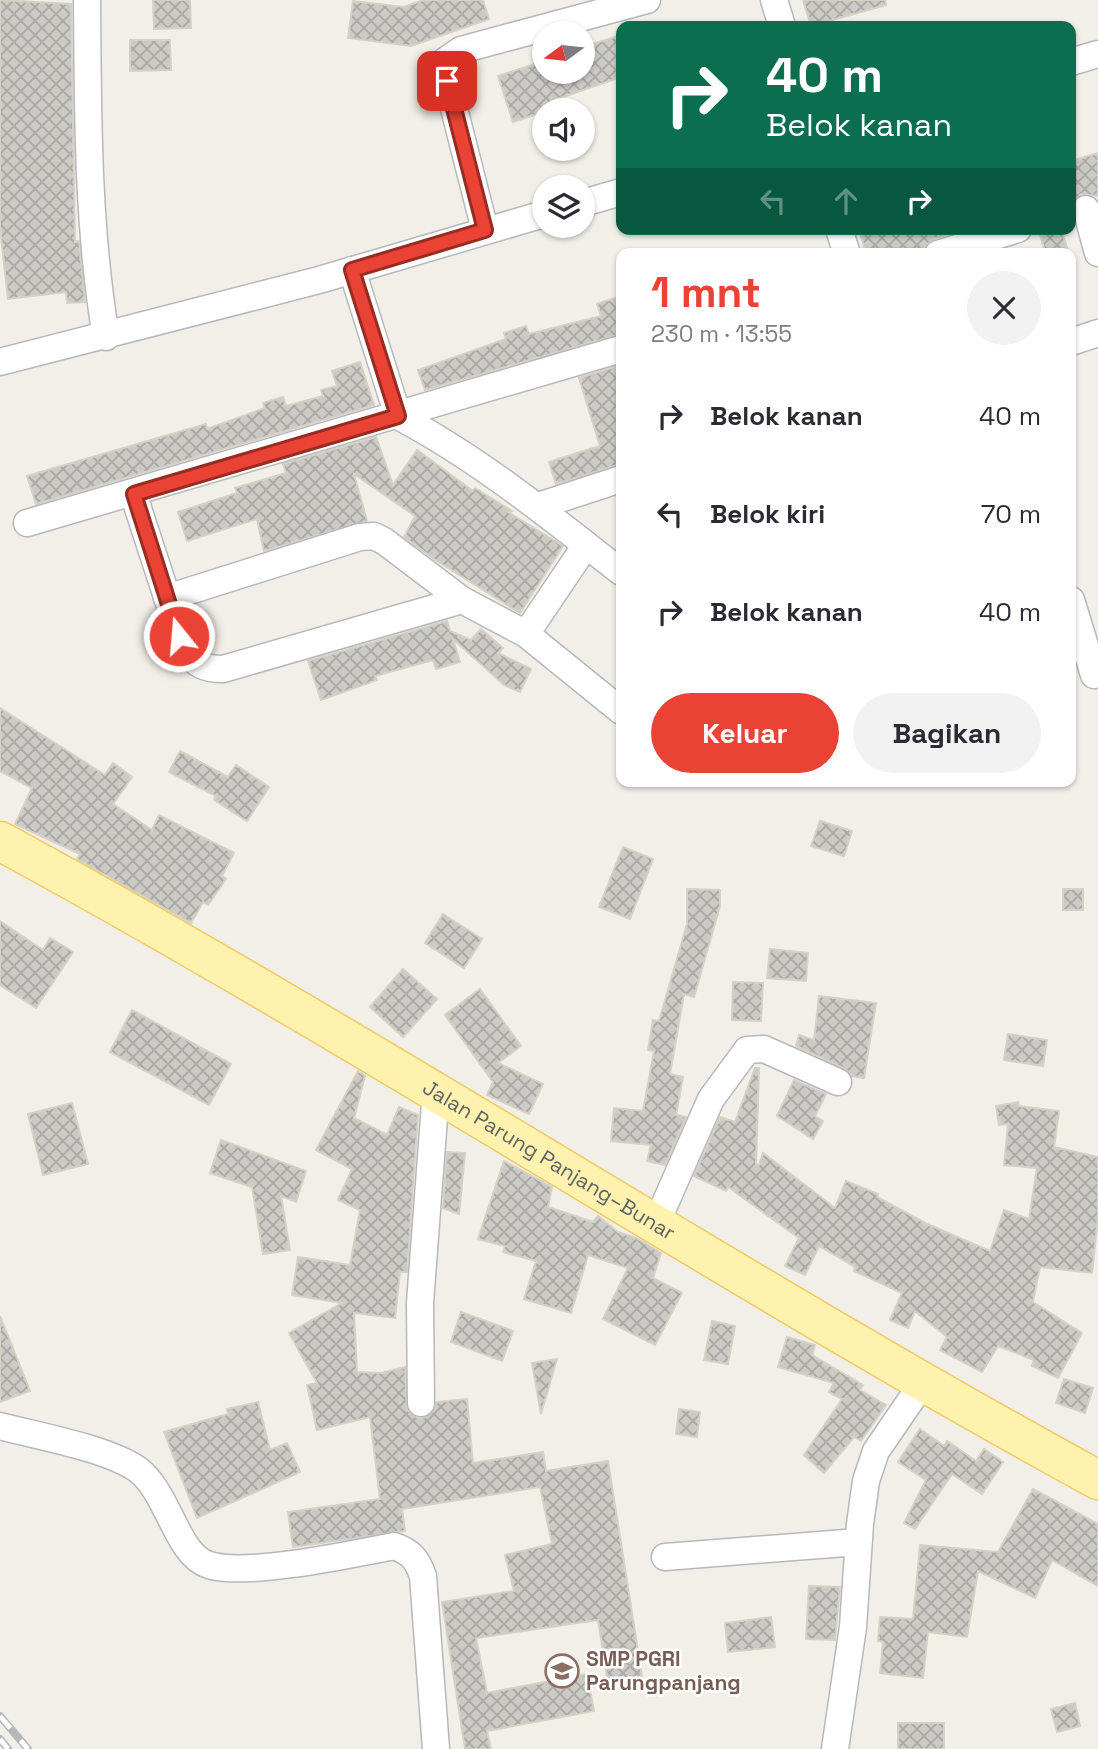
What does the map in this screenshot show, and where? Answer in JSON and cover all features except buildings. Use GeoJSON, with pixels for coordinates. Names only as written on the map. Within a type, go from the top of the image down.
{"type":"FeatureCollection","features":[{"type":"Feature","properties":{"kind":"main road","name":"Jalan Parung Panjang–Bunar"},"geometry":{"type":"LineString","coordinates":[[0,841],[161,928],[922,1384],[1098,1480]]}},
{"type":"Feature","properties":{"kind":"street"},"geometry":{"type":"LineString","coordinates":[[87,0],[92,238],[106,337]]}},
{"type":"Feature","properties":{"kind":"street"},"geometry":{"type":"LineString","coordinates":[[485,230],[447,81],[445,61],[461,50],[647,0]]}},
{"type":"Feature","properties":{"kind":"street"},"geometry":{"type":"LineString","coordinates":[[774,0],[780,21]]}},
{"type":"Feature","properties":{"kind":"street"},"geometry":{"type":"LineString","coordinates":[[1076,61],[1098,54]]}},
{"type":"Feature","properties":{"kind":"street"},"geometry":{"type":"LineString","coordinates":[[595,200],[616,193]]}},
{"type":"Feature","properties":{"kind":"street"},"geometry":{"type":"LineString","coordinates":[[1085,209],[1098,253]]}},
{"type":"Feature","properties":{"kind":"street"},"geometry":{"type":"LineString","coordinates":[[0,362],[106,337],[532,217]]}},
{"type":"Feature","properties":{"kind":"street"},"geometry":{"type":"LineString","coordinates":[[957,248],[999,235]]}},
{"type":"Feature","properties":{"kind":"street"},"geometry":{"type":"LineString","coordinates":[[352,270],[398,416],[471,459],[538,506],[616,568]]}},
{"type":"Feature","properties":{"kind":"street"},"geometry":{"type":"LineString","coordinates":[[1076,340],[1098,333]]}},
{"type":"Feature","properties":{"kind":"street"},"geometry":{"type":"LineString","coordinates":[[27,523],[134,494],[616,351]]}},
{"type":"Feature","properties":{"kind":"street"},"geometry":{"type":"LineString","coordinates":[[538,506],[616,481]]}},
{"type":"Feature","properties":{"kind":"street"},"geometry":{"type":"LineString","coordinates":[[134,494],[184,649],[192,660],[206,669],[223,669],[462,600]]}},
{"type":"Feature","properties":{"kind":"street"},"geometry":{"type":"LineString","coordinates":[[167,598],[360,537],[374,536],[462,600],[526,634],[616,707]]}},
{"type":"Feature","properties":{"kind":"street"},"geometry":{"type":"LineString","coordinates":[[526,634],[586,545]]}},
{"type":"Feature","properties":{"kind":"street"},"geometry":{"type":"LineString","coordinates":[[1076,622],[1088,676]]}},
{"type":"Feature","properties":{"kind":"street"},"geometry":{"type":"LineString","coordinates":[[656,1224],[710,1099],[747,1049],[764,1049],[838,1082]]}},
{"type":"Feature","properties":{"kind":"street"},"geometry":{"type":"LineString","coordinates":[[421,1403],[421,1289],[436,1091]]}},
{"type":"Feature","properties":{"kind":"street"},"geometry":{"type":"LineString","coordinates":[[835,1749],[853,1628],[858,1542],[866,1481],[876,1451],[922,1384]]}},
{"type":"Feature","properties":{"kind":"street"},"geometry":{"type":"LineString","coordinates":[[0,1426],[117,1458],[138,1470],[156,1489],[174,1519],[182,1541],[194,1557],[208,1565],[256,1566],[394,1546],[407,1550],[416,1559],[423,1576],[436,1749]]}},
{"type":"Feature","properties":{"kind":"street"},"geometry":{"type":"LineString","coordinates":[[665,1557],[858,1542]]}},
{"type":"Feature","properties":{"kind":"railway"},"geometry":{"type":"LineString","coordinates":[[0,1716],[28,1749]]}},
{"type":"Feature","properties":{"kind":"railway"},"geometry":{"type":"LineString","coordinates":[[0,1739],[8,1749]]}},
{"type":"Feature","properties":{"kind":"place","name":"SMP PGRI Parungpanjang"},"geometry":{"type":"Point","coordinates":[562,1671]}},
{"type":"Feature","properties":{"kind":"route"},"geometry":{"type":"LineString","coordinates":[[179,636],[134,494],[398,416],[352,270],[485,230],[447,81]]}}]}
